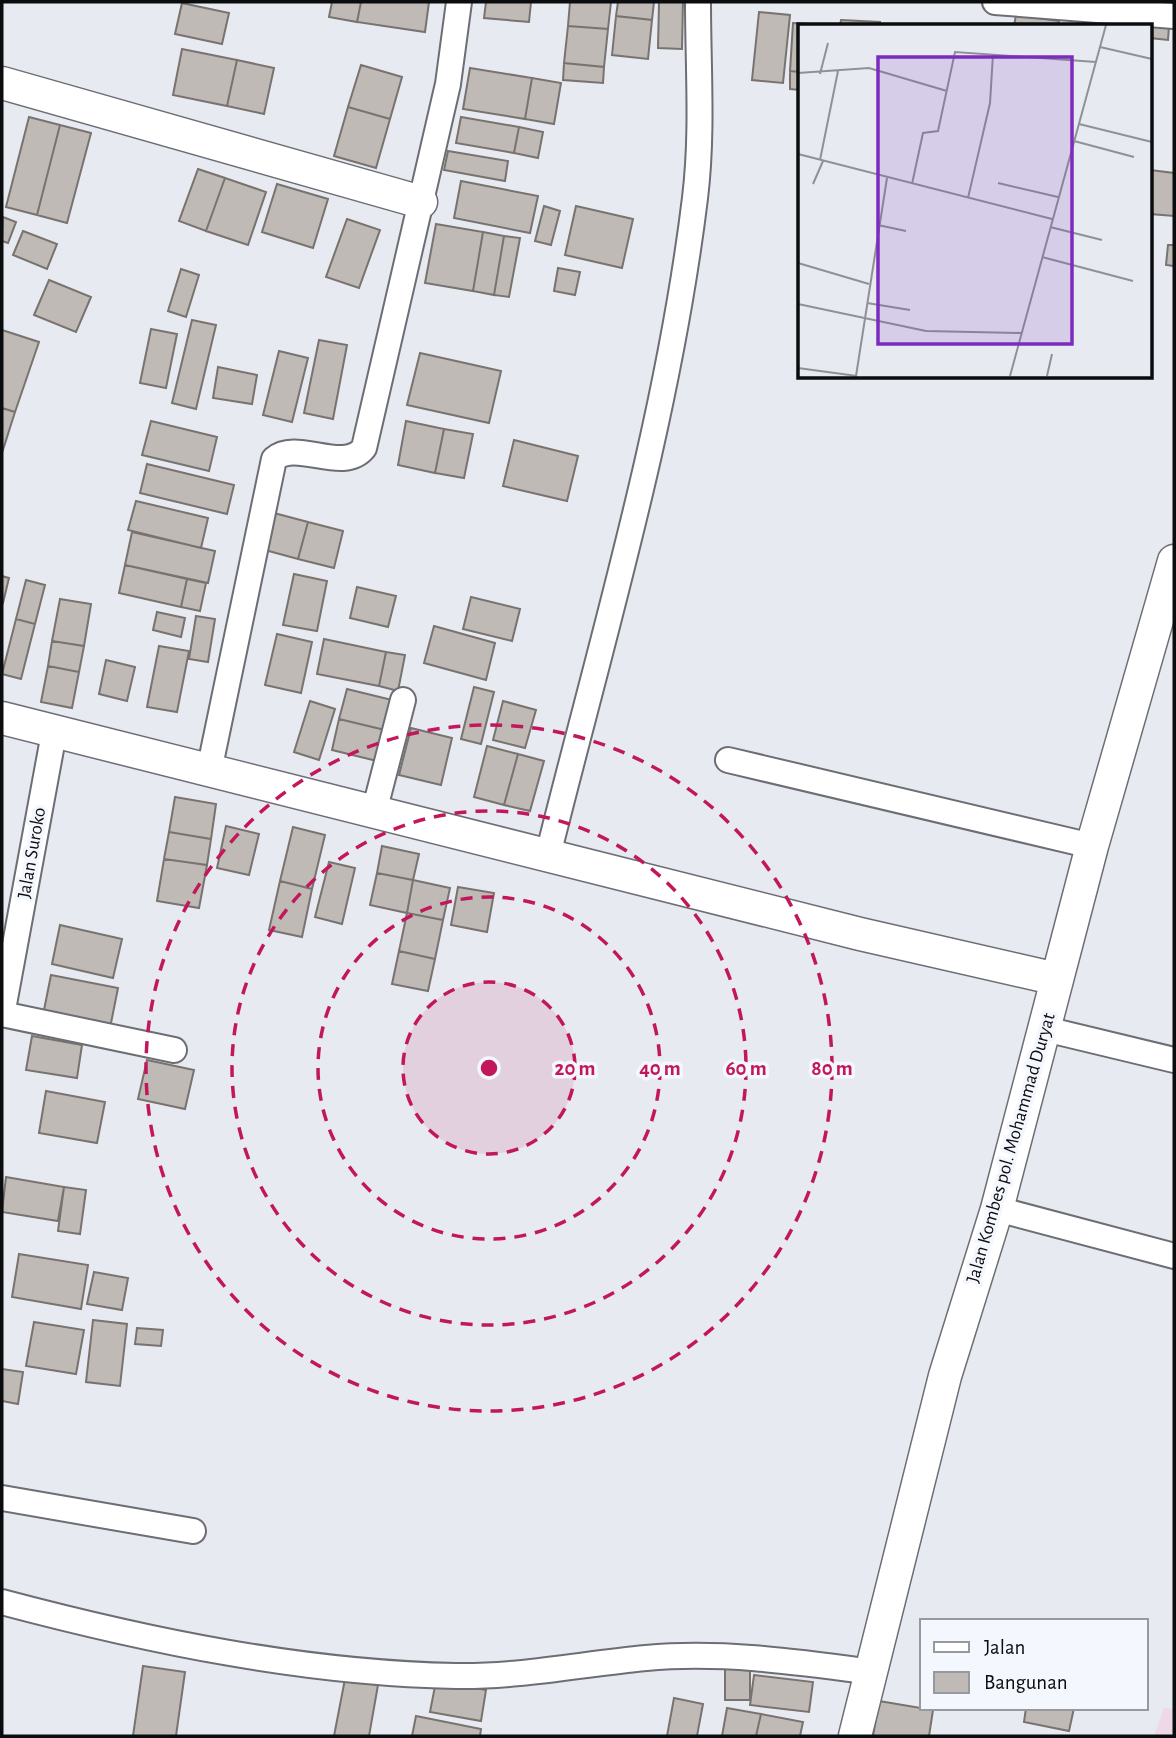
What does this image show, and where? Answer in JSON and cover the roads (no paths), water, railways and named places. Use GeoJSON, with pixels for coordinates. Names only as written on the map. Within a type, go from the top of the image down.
{"type":"FeatureCollection","features":[{"type":"Feature","properties":{"kind":"street"},"geometry":{"type":"LineString","coordinates":[[209,771],[271,465],[274,459],[283,453],[349,457],[365,447],[448,84],[459,2]]}},
{"type":"Feature","properties":{"kind":"street"},"geometry":{"type":"LineString","coordinates":[[548,855],[659,409],[683,279],[699,151],[698,2]]}},
{"type":"Feature","properties":{"kind":"street"},"geometry":{"type":"LineString","coordinates":[[995,2],[1174,16]]}},
{"type":"Feature","properties":{"kind":"street"},"geometry":{"type":"LineString","coordinates":[[2,83],[421,202]]}},
{"type":"Feature","properties":{"kind":"street","name":"Jalan Kombes pol. Mohammad Duryat"},"geometry":{"type":"LineString","coordinates":[[855,1736],[945,1376],[997,1209],[1092,846],[1174,561]]}},
{"type":"Feature","properties":{"kind":"street"},"geometry":{"type":"LineString","coordinates":[[374,812],[403,699]]}},
{"type":"Feature","properties":{"kind":"street"},"geometry":{"type":"LineString","coordinates":[[2,718],[860,934],[1057,979]]}},
{"type":"Feature","properties":{"kind":"street","name":"Jalan Suroko"},"geometry":{"type":"LineString","coordinates":[[2,1014],[54,733]]}},
{"type":"Feature","properties":{"kind":"street"},"geometry":{"type":"LineString","coordinates":[[728,760],[1092,846]]}},
{"type":"Feature","properties":{"kind":"street"},"geometry":{"type":"LineString","coordinates":[[2,1014],[174,1049]]}},
{"type":"Feature","properties":{"kind":"street"},"geometry":{"type":"LineString","coordinates":[[1045,1029],[1174,1060]]}},
{"type":"Feature","properties":{"kind":"street"},"geometry":{"type":"LineString","coordinates":[[997,1209],[1174,1255]]}},
{"type":"Feature","properties":{"kind":"street"},"geometry":{"type":"LineString","coordinates":[[2,1498],[193,1531]]}},
{"type":"Feature","properties":{"kind":"street"},"geometry":{"type":"LineString","coordinates":[[2,1602],[168,1642],[377,1671],[456,1676],[528,1675],[647,1658],[707,1656],[767,1659],[873,1672]]}}]}
